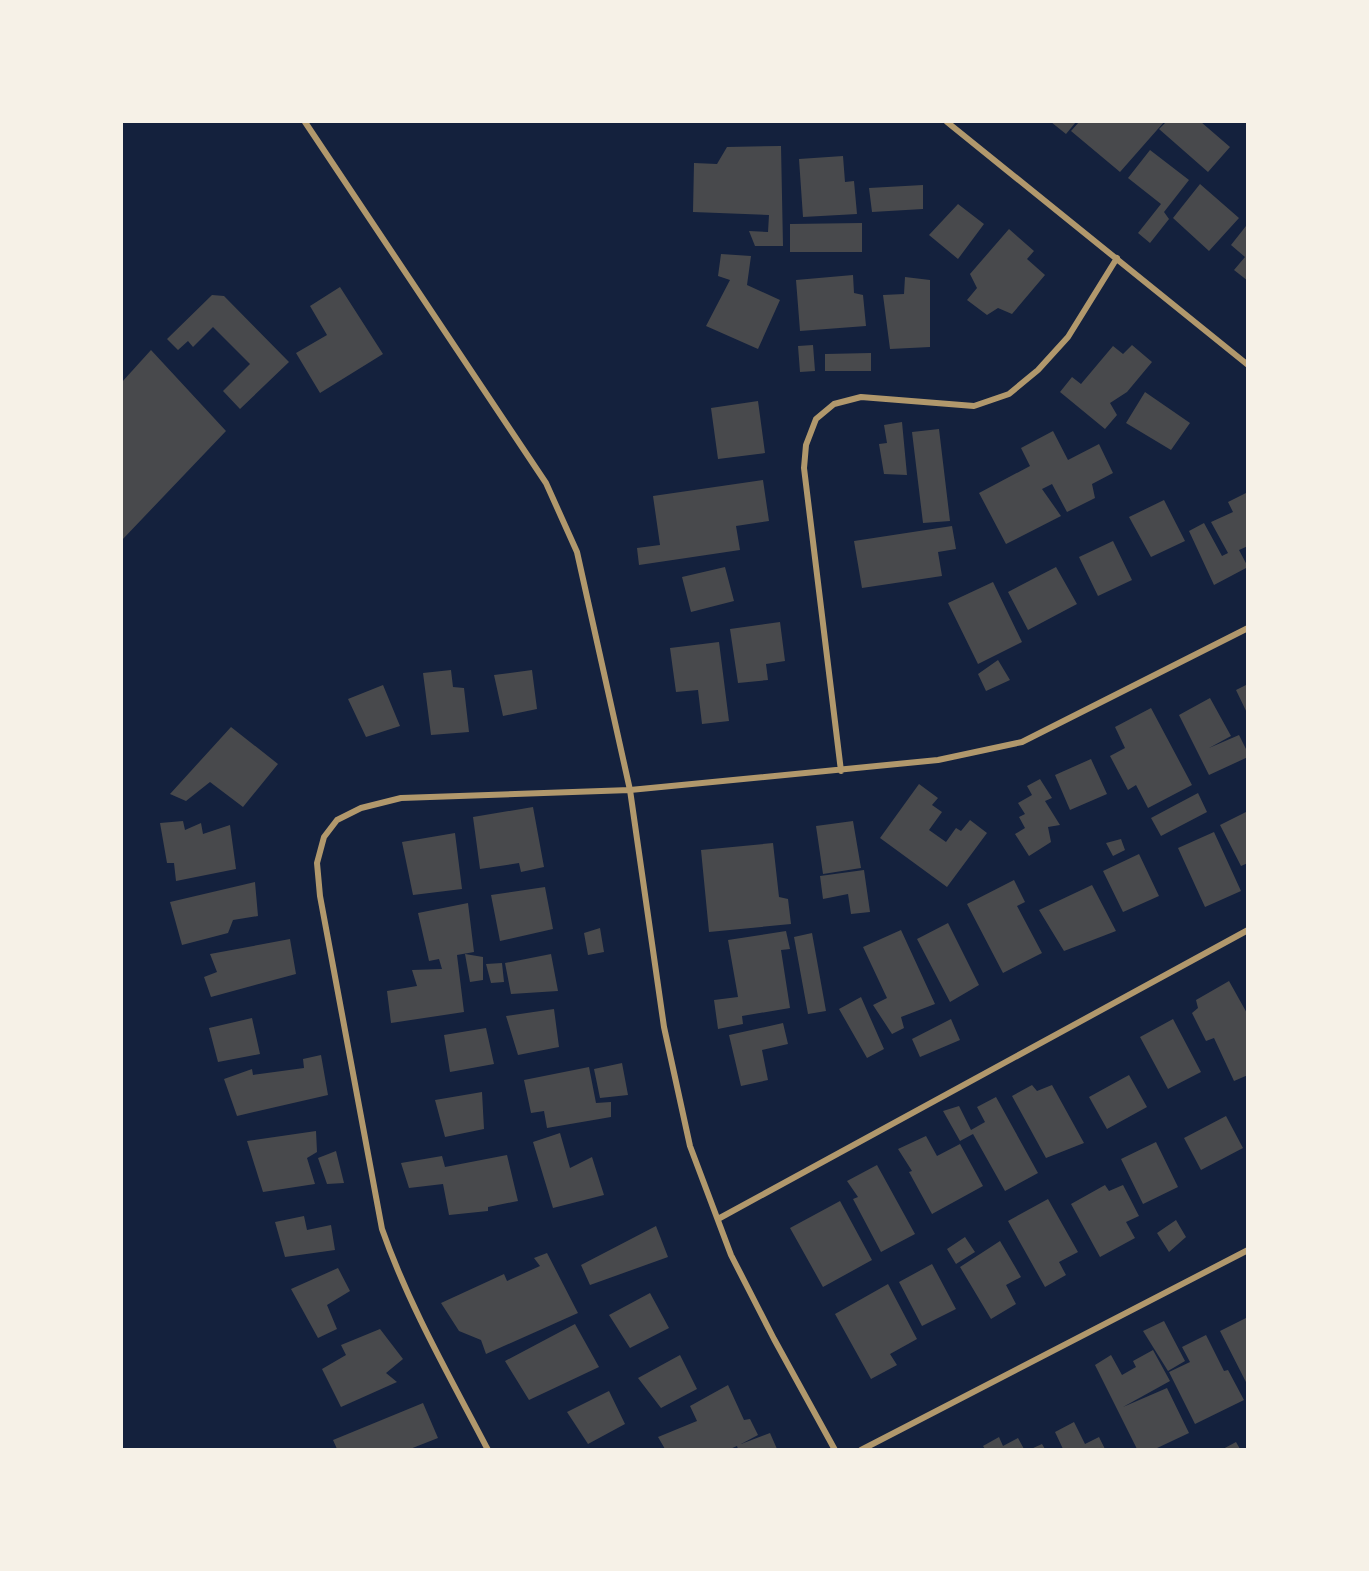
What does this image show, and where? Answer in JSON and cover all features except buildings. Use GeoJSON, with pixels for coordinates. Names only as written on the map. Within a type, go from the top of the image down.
{"type":"FeatureCollection","features":[{"type":"Feature","properties":{"kind":"street"},"geometry":{"type":"LineString","coordinates":[[304,122],[546,483],[577,552],[630,790],[664,1027],[690,1146],[732,1255],[835,1449]]}},
{"type":"Feature","properties":{"kind":"street"},"geometry":{"type":"LineString","coordinates":[[947,122],[1248,365]]}},
{"type":"Feature","properties":{"kind":"street"},"geometry":{"type":"LineString","coordinates":[[841,771],[804,468],[806,445],[816,419],[834,404],[861,397],[974,406],[1009,394],[1038,370],[1068,337],[1117,258]]}},
{"type":"Feature","properties":{"kind":"street"},"geometry":{"type":"LineString","coordinates":[[488,1449],[434,1349],[396,1267],[382,1229],[320,896],[316,863],[324,837],[337,820],[361,808],[401,798],[630,790],[938,760],[1022,741],[1248,628]]}},
{"type":"Feature","properties":{"kind":"street"},"geometry":{"type":"LineString","coordinates":[[718,1219],[1248,930]]}},
{"type":"Feature","properties":{"kind":"street"},"geometry":{"type":"LineString","coordinates":[[861,1449],[1248,1250]]}}]}
